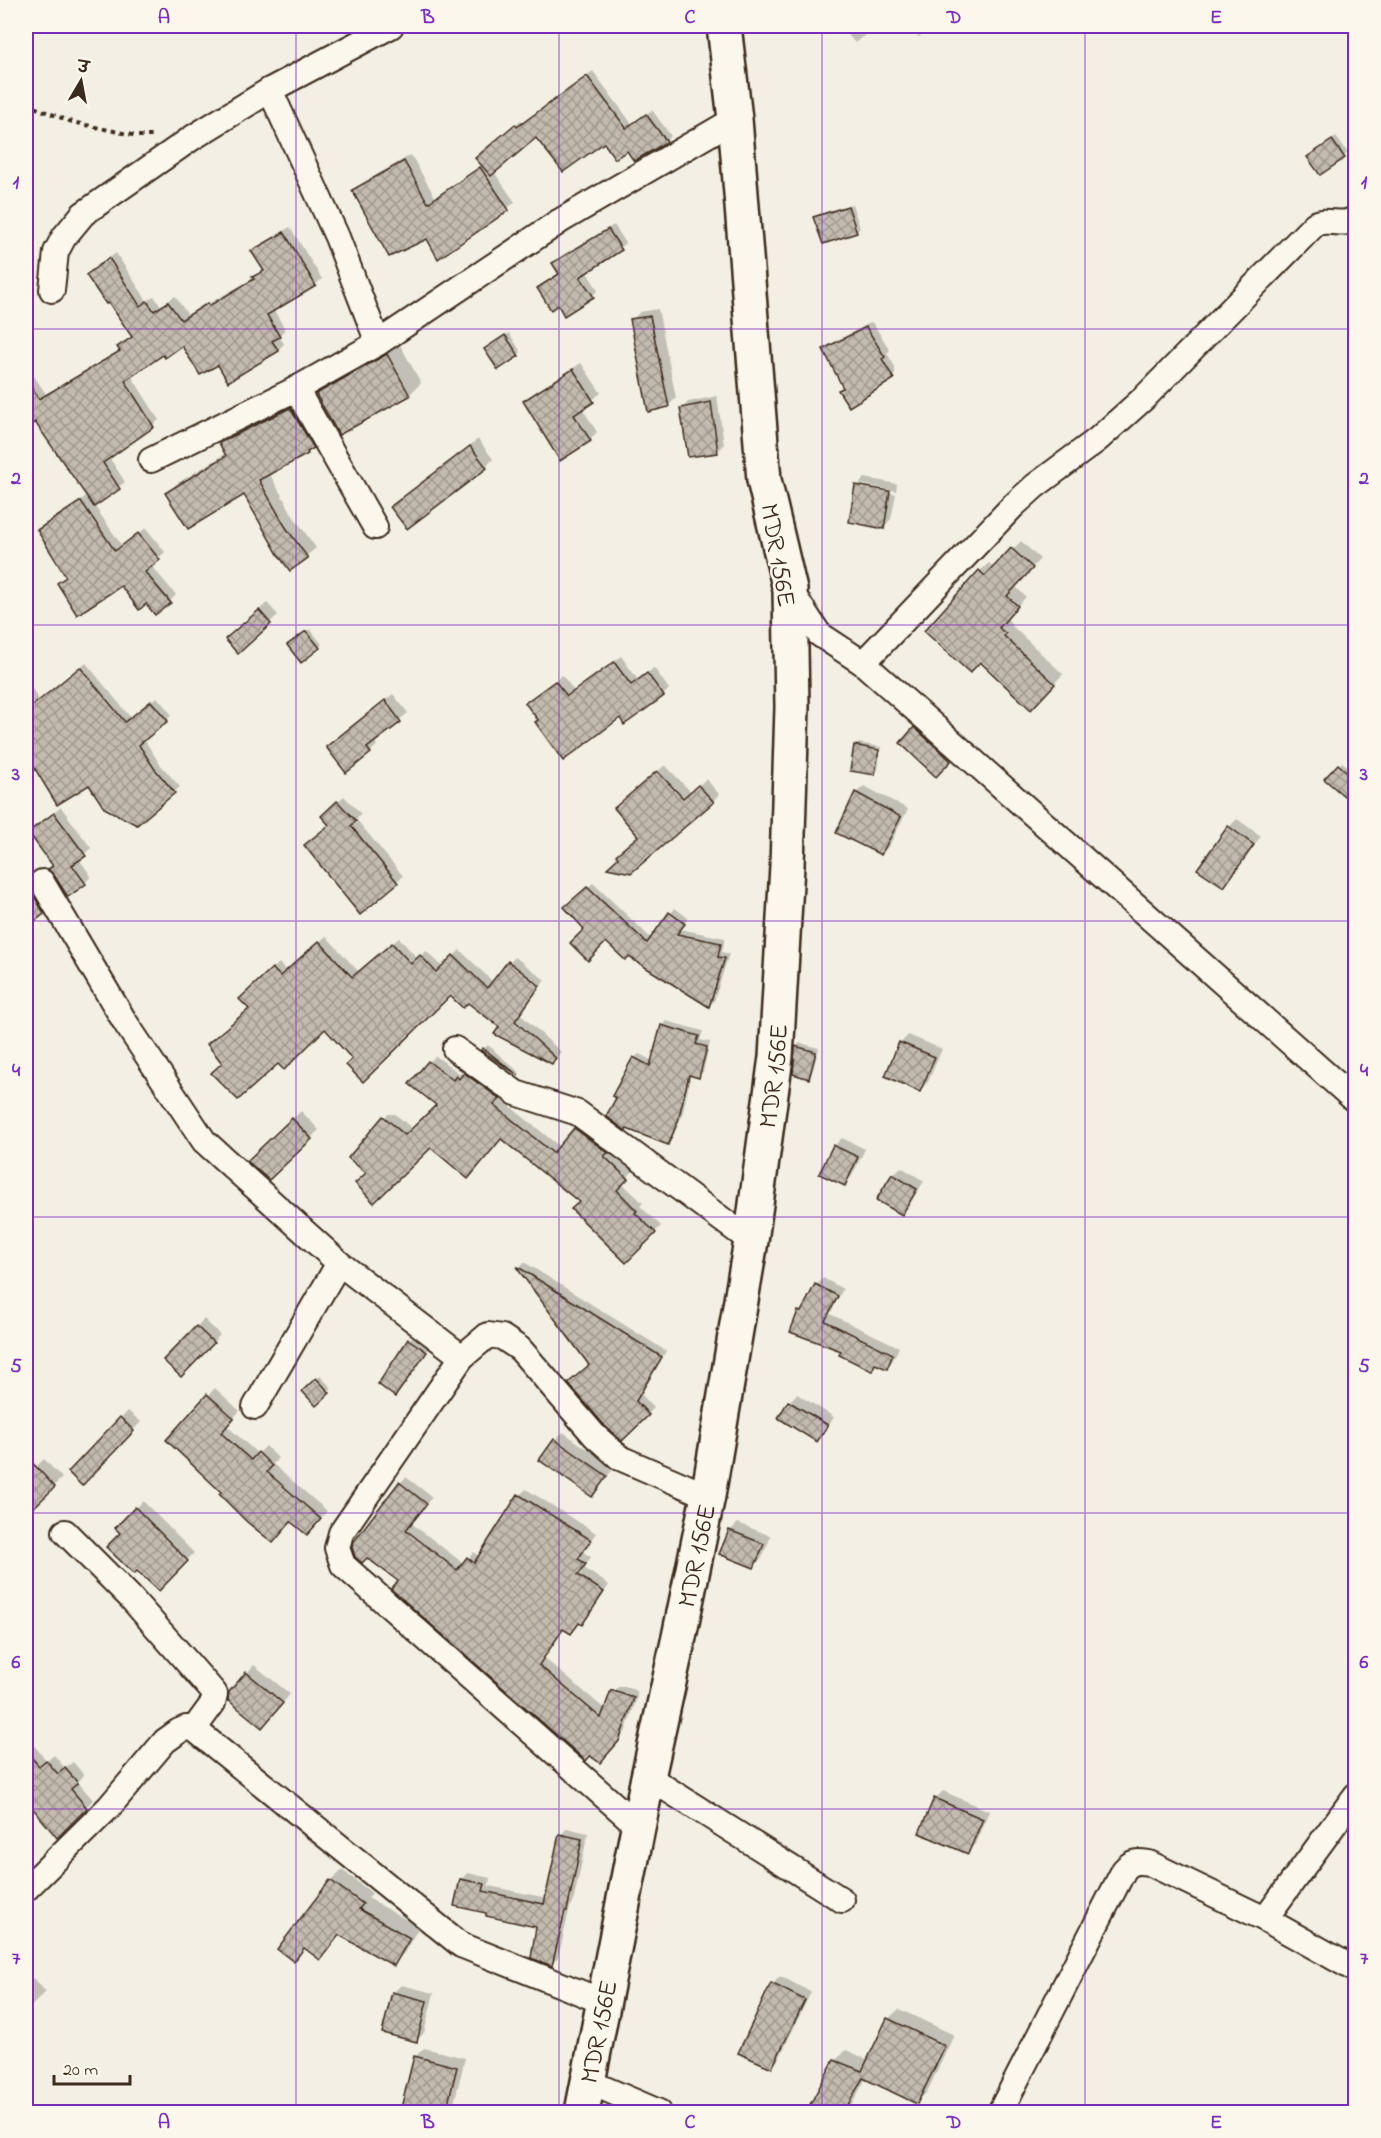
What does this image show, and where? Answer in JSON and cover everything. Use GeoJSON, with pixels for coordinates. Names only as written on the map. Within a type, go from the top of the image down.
{"type":"FeatureCollection","features":[{"type":"Feature","properties":{"kind":"main road","name":"MDR 156E"},"geometry":{"type":"LineString","coordinates":[[585,2097],[648,1777],[708,1496],[751,1241],[776,1057],[786,890],[792,707],[790,590],[763,471],[735,119],[724,26]]}},
{"type":"Feature","properties":{"kind":"street"},"geometry":{"type":"LineString","coordinates":[[52,290],[56,252],[64,237],[83,214],[192,138],[270,90],[391,26]]}},
{"type":"Feature","properties":{"kind":"street"},"geometry":{"type":"LineString","coordinates":[[270,90],[337,237],[378,343]]}},
{"type":"Feature","properties":{"kind":"street"},"geometry":{"type":"LineString","coordinates":[[151,460],[296,389],[378,343],[560,221],[735,119]]}},
{"type":"Feature","properties":{"kind":"street"},"geometry":{"type":"LineString","coordinates":[[863,663],[1013,506],[1035,486],[1097,440],[1144,398],[1315,224],[1325,221],[1346,222],[1356,217]]}},
{"type":"Feature","properties":{"kind":"street"},"geometry":{"type":"LineString","coordinates":[[296,389],[375,527]]}},
{"type":"Feature","properties":{"kind":"street"},"geometry":{"type":"LineString","coordinates":[[790,590],[819,634],[863,663],[1356,1101]]}},
{"type":"Feature","properties":{"kind":"street"},"geometry":{"type":"LineString","coordinates":[[42,882],[125,1022],[204,1141],[339,1263],[462,1357]]}},
{"type":"Feature","properties":{"kind":"street"},"geometry":{"type":"LineString","coordinates":[[455,1049],[516,1093],[578,1113],[751,1241]]}},
{"type":"Feature","properties":{"kind":"street"},"geometry":{"type":"LineString","coordinates":[[255,1407],[339,1263]]}},
{"type":"Feature","properties":{"kind":"street"},"geometry":{"type":"LineString","coordinates":[[638,1826],[343,1565],[337,1548],[341,1533],[462,1357],[488,1335],[502,1337],[520,1349],[595,1436],[620,1458],[708,1496]]}},
{"type":"Feature","properties":{"kind":"street"},"geometry":{"type":"LineString","coordinates":[[65,1532],[130,1597],[215,1694],[213,1703],[194,1729]]}},
{"type":"Feature","properties":{"kind":"street"},"geometry":{"type":"LineString","coordinates":[[26,1888],[109,1807],[165,1741],[178,1731],[194,1729],[461,1945],[604,2002]]}},
{"type":"Feature","properties":{"kind":"street"},"geometry":{"type":"LineString","coordinates":[[648,1777],[842,1900]]}},
{"type":"Feature","properties":{"kind":"street"},"geometry":{"type":"LineString","coordinates":[[1265,1919],[1356,1795]]}},
{"type":"Feature","properties":{"kind":"street"},"geometry":{"type":"LineString","coordinates":[[1000,2112],[1124,1870],[1131,1863],[1138,1861],[1149,1863],[1265,1919],[1356,1970]]}},
{"type":"Feature","properties":{"kind":"street"},"geometry":{"type":"LineString","coordinates":[[585,2097],[659,2112]]}},
{"type":"Feature","properties":{"kind":"path"},"geometry":{"type":"LineString","coordinates":[[26,104],[72,122],[100,129],[137,136],[192,138]]}},
{"type":"Feature","properties":{"kind":"building"},"geometry":{"type":"Polygon","coordinates":[[[587,76],[626,128],[646,114],[667,142],[634,161],[627,151],[615,159],[604,143],[563,172],[536,138],[491,176],[475,158],[515,124],[517,127],[587,76]]]}},
{"type":"Feature","properties":{"kind":"building"},"geometry":{"type":"Polygon","coordinates":[[[1332,140],[1345,158],[1320,175],[1307,157],[1332,140]]]}},
{"type":"Feature","properties":{"kind":"building"},"geometry":{"type":"Polygon","coordinates":[[[404,161],[428,203],[480,167],[509,210],[438,259],[427,239],[389,257],[352,190],[404,161]]]}},
{"type":"Feature","properties":{"kind":"building"},"geometry":{"type":"Polygon","coordinates":[[[848,206],[857,233],[823,244],[813,217],[848,206]]]}},
{"type":"Feature","properties":{"kind":"building"},"geometry":{"type":"Polygon","coordinates":[[[608,229],[622,250],[580,277],[594,297],[564,316],[558,305],[551,310],[537,288],[559,274],[552,263],[608,229]]]}},
{"type":"Feature","properties":{"kind":"building"},"geometry":{"type":"Polygon","coordinates":[[[284,232],[316,286],[267,315],[280,337],[272,341],[279,351],[228,382],[218,365],[200,375],[182,346],[165,358],[163,355],[125,381],[154,427],[103,463],[120,489],[94,507],[35,422],[26,429],[26,380],[39,399],[120,351],[117,347],[132,337],[86,275],[109,258],[140,306],[147,301],[154,311],[168,302],[181,320],[208,303],[209,306],[264,271],[251,251],[284,232]]]}},
{"type":"Feature","properties":{"kind":"building"},"geometry":{"type":"Polygon","coordinates":[[[650,316],[669,407],[648,412],[630,319],[650,316]]]}},
{"type":"Feature","properties":{"kind":"building"},"geometry":{"type":"Polygon","coordinates":[[[866,327],[885,357],[882,359],[894,379],[849,407],[838,390],[843,388],[823,349],[866,327]]]}},
{"type":"Feature","properties":{"kind":"building"},"geometry":{"type":"Polygon","coordinates":[[[505,335],[519,356],[498,370],[484,349],[505,335]]]}},
{"type":"Feature","properties":{"kind":"building"},"geometry":{"type":"Polygon","coordinates":[[[387,354],[410,396],[339,435],[316,394],[387,354]]]}},
{"type":"Feature","properties":{"kind":"building"},"geometry":{"type":"Polygon","coordinates":[[[573,369],[594,402],[574,415],[591,441],[560,461],[523,401],[573,369]]]}},
{"type":"Feature","properties":{"kind":"building"},"geometry":{"type":"Polygon","coordinates":[[[711,402],[718,453],[688,457],[680,408],[711,402]]]}},
{"type":"Feature","properties":{"kind":"building"},"geometry":{"type":"Polygon","coordinates":[[[290,408],[314,448],[307,452],[308,454],[259,480],[285,526],[308,558],[290,571],[244,495],[188,529],[165,493],[226,456],[219,443],[290,408]]]}},
{"type":"Feature","properties":{"kind":"building"},"geometry":{"type":"Polygon","coordinates":[[[470,446],[487,468],[407,529],[390,507],[470,446]]]}},
{"type":"Feature","properties":{"kind":"building"},"geometry":{"type":"Polygon","coordinates":[[[855,485],[890,491],[884,529],[849,522],[855,485]]]}},
{"type":"Feature","properties":{"kind":"building"},"geometry":{"type":"Polygon","coordinates":[[[81,501],[115,551],[138,533],[160,560],[145,572],[171,603],[155,615],[146,604],[139,610],[121,586],[77,615],[57,583],[66,577],[37,530],[81,501]]]}},
{"type":"Feature","properties":{"kind":"building"},"geometry":{"type":"Polygon","coordinates":[[[1011,548],[1033,568],[1007,596],[1018,606],[999,628],[1006,634],[1004,636],[1055,684],[1031,710],[980,662],[970,673],[924,631],[979,570],[985,576],[1011,548]]]}},
{"type":"Feature","properties":{"kind":"building"},"geometry":{"type":"Polygon","coordinates":[[[259,610],[271,624],[238,654],[225,639],[259,610]]]}},
{"type":"Feature","properties":{"kind":"building"},"geometry":{"type":"Polygon","coordinates":[[[306,631],[320,648],[301,663],[287,645],[306,631]]]}},
{"type":"Feature","properties":{"kind":"building"},"geometry":{"type":"Polygon","coordinates":[[[614,662],[631,685],[647,673],[664,696],[624,725],[620,718],[563,761],[535,722],[538,720],[525,703],[555,681],[567,696],[614,662]]]}},
{"type":"Feature","properties":{"kind":"building"},"geometry":{"type":"Polygon","coordinates":[[[80,667],[125,722],[151,701],[168,721],[139,745],[175,793],[137,825],[104,808],[89,785],[57,805],[26,754],[26,711],[80,667]]]}},
{"type":"Feature","properties":{"kind":"building"},"geometry":{"type":"Polygon","coordinates":[[[385,700],[401,722],[367,748],[371,753],[346,773],[326,747],[385,700]]]}},
{"type":"Feature","properties":{"kind":"building"},"geometry":{"type":"Polygon","coordinates":[[[914,727],[951,761],[936,777],[900,743],[914,727]]]}},
{"type":"Feature","properties":{"kind":"building"},"geometry":{"type":"Polygon","coordinates":[[[854,745],[879,750],[875,775],[850,771],[854,745]]]}},
{"type":"Feature","properties":{"kind":"building"},"geometry":{"type":"Polygon","coordinates":[[[1338,764],[1356,780],[1344,796],[1324,779],[1338,764]]]}},
{"type":"Feature","properties":{"kind":"building"},"geometry":{"type":"Polygon","coordinates":[[[657,771],[683,798],[698,785],[714,802],[631,873],[607,868],[618,858],[616,855],[638,836],[614,808],[657,771]]]}},
{"type":"Feature","properties":{"kind":"building"},"geometry":{"type":"Polygon","coordinates":[[[855,792],[901,817],[881,855],[836,833],[855,792]]]}},
{"type":"Feature","properties":{"kind":"building"},"geometry":{"type":"Polygon","coordinates":[[[337,801],[356,821],[351,826],[398,883],[360,915],[304,845],[329,825],[321,816],[337,801]]]}},
{"type":"Feature","properties":{"kind":"building"},"geometry":{"type":"Polygon","coordinates":[[[54,813],[86,856],[72,865],[86,884],[68,897],[48,869],[53,866],[28,832],[54,813]]]}},
{"type":"Feature","properties":{"kind":"building"},"geometry":{"type":"Polygon","coordinates":[[[1228,826],[1254,845],[1224,887],[1197,869],[1228,826]]]}},
{"type":"Feature","properties":{"kind":"building"},"geometry":{"type":"Polygon","coordinates":[[[28,884],[44,914],[26,928],[26,886],[28,884]]]}},
{"type":"Feature","properties":{"kind":"building"},"geometry":{"type":"Polygon","coordinates":[[[587,887],[647,943],[669,912],[685,924],[677,934],[721,943],[718,957],[725,958],[709,1007],[629,957],[625,960],[606,942],[588,961],[570,943],[584,929],[564,907],[587,887]]]}},
{"type":"Feature","properties":{"kind":"building"},"geometry":{"type":"Polygon","coordinates":[[[319,941],[352,977],[392,943],[411,964],[420,955],[436,972],[453,955],[487,988],[508,961],[540,986],[515,1021],[556,1058],[552,1064],[494,1034],[499,1027],[468,1003],[463,1008],[450,996],[363,1082],[346,1065],[352,1059],[325,1029],[284,1070],[278,1064],[238,1100],[211,1073],[222,1063],[207,1044],[249,1009],[239,999],[272,968],[280,976],[319,941]]]}},
{"type":"Feature","properties":{"kind":"building"},"geometry":{"type":"Polygon","coordinates":[[[661,1025],[699,1036],[696,1044],[707,1047],[699,1078],[689,1075],[678,1121],[668,1145],[627,1129],[626,1131],[606,1116],[616,1098],[612,1096],[633,1057],[650,1066],[661,1025]]]}},
{"type":"Feature","properties":{"kind":"building"},"geometry":{"type":"Polygon","coordinates":[[[899,1042],[935,1057],[920,1092],[885,1076],[899,1042]]]}},
{"type":"Feature","properties":{"kind":"building"},"geometry":{"type":"Polygon","coordinates":[[[795,1046],[816,1052],[809,1079],[793,1074],[795,1046]]]}},
{"type":"Feature","properties":{"kind":"building"},"geometry":{"type":"Polygon","coordinates":[[[483,1048],[519,1076],[481,1050],[483,1048]]]}},
{"type":"Feature","properties":{"kind":"building"},"geometry":{"type":"Polygon","coordinates":[[[428,1061],[453,1080],[456,1076],[459,1079],[464,1073],[500,1099],[494,1105],[553,1153],[574,1128],[608,1153],[604,1156],[628,1179],[617,1190],[637,1211],[635,1213],[656,1233],[626,1263],[571,1209],[579,1202],[501,1139],[468,1179],[431,1148],[374,1203],[355,1183],[366,1173],[348,1158],[383,1116],[405,1135],[436,1105],[409,1084],[428,1061]]]}},
{"type":"Feature","properties":{"kind":"building"},"geometry":{"type":"Polygon","coordinates":[[[292,1118],[312,1139],[269,1180],[247,1161],[292,1118]]]}},
{"type":"Feature","properties":{"kind":"building"},"geometry":{"type":"Polygon","coordinates":[[[833,1145],[858,1157],[845,1186],[819,1174],[833,1145]]]}},
{"type":"Feature","properties":{"kind":"building"},"geometry":{"type":"Polygon","coordinates":[[[892,1174],[917,1189],[902,1215],[876,1200],[892,1174]]]}},
{"type":"Feature","properties":{"kind":"building"},"geometry":{"type":"Polygon","coordinates":[[[518,1267],[662,1357],[636,1401],[649,1415],[622,1441],[605,1426],[568,1383],[589,1365],[518,1267]]]}},
{"type":"Feature","properties":{"kind":"building"},"geometry":{"type":"Polygon","coordinates":[[[815,1284],[838,1296],[825,1321],[893,1354],[887,1369],[875,1364],[872,1371],[839,1355],[841,1351],[790,1332],[798,1311],[801,1312],[815,1284]]]}},
{"type":"Feature","properties":{"kind":"building"},"geometry":{"type":"Polygon","coordinates":[[[196,1326],[214,1343],[181,1377],[163,1360],[196,1326]]]}},
{"type":"Feature","properties":{"kind":"building"},"geometry":{"type":"Polygon","coordinates":[[[408,1339],[427,1352],[395,1397],[378,1384],[408,1339]]]}},
{"type":"Feature","properties":{"kind":"building"},"geometry":{"type":"Polygon","coordinates":[[[316,1378],[330,1393],[316,1406],[302,1391],[316,1378]]]}},
{"type":"Feature","properties":{"kind":"building"},"geometry":{"type":"Polygon","coordinates":[[[207,1394],[234,1418],[221,1433],[251,1460],[258,1452],[272,1466],[267,1472],[321,1519],[307,1535],[291,1522],[273,1543],[247,1522],[219,1494],[221,1492],[166,1440],[207,1394]]]}},
{"type":"Feature","properties":{"kind":"building"},"geometry":{"type":"Polygon","coordinates":[[[788,1401],[828,1425],[817,1442],[778,1418],[788,1401]]]}},
{"type":"Feature","properties":{"kind":"building"},"geometry":{"type":"Polygon","coordinates":[[[120,1417],[134,1431],[82,1486],[68,1472],[120,1417]]]}},
{"type":"Feature","properties":{"kind":"building"},"geometry":{"type":"Polygon","coordinates":[[[554,1439],[607,1476],[592,1497],[539,1460],[554,1439]]]}},
{"type":"Feature","properties":{"kind":"building"},"geometry":{"type":"Polygon","coordinates":[[[26,1456],[55,1487],[26,1515],[26,1456]]]}},
{"type":"Feature","properties":{"kind":"building"},"geometry":{"type":"Polygon","coordinates":[[[399,1482],[427,1504],[406,1530],[457,1570],[467,1557],[474,1563],[518,1494],[591,1540],[578,1559],[586,1564],[578,1575],[604,1592],[582,1625],[579,1623],[571,1634],[563,1629],[539,1665],[601,1718],[611,1690],[634,1698],[619,1741],[600,1763],[590,1756],[586,1761],[391,1589],[398,1581],[367,1558],[362,1563],[355,1557],[352,1547],[354,1541],[399,1482]]]}},
{"type":"Feature","properties":{"kind":"building"},"geometry":{"type":"Polygon","coordinates":[[[135,1507],[188,1561],[159,1591],[137,1571],[134,1574],[106,1547],[120,1533],[115,1528],[135,1507]]]}},
{"type":"Feature","properties":{"kind":"building"},"geometry":{"type":"Polygon","coordinates":[[[729,1530],[764,1544],[754,1568],[719,1554],[729,1530]]]}},
{"type":"Feature","properties":{"kind":"building"},"geometry":{"type":"Polygon","coordinates":[[[246,1672],[283,1703],[262,1728],[228,1700],[229,1692],[246,1672]]]}},
{"type":"Feature","properties":{"kind":"building"},"geometry":{"type":"Polygon","coordinates":[[[26,1751],[39,1766],[46,1760],[58,1774],[65,1768],[78,1783],[71,1789],[87,1808],[57,1838],[26,1800],[26,1751]]]}},
{"type":"Feature","properties":{"kind":"building"},"geometry":{"type":"Polygon","coordinates":[[[934,1798],[983,1819],[968,1854],[919,1833],[934,1798]]]}},
{"type":"Feature","properties":{"kind":"building"},"geometry":{"type":"Polygon","coordinates":[[[559,1834],[582,1839],[567,1911],[565,1911],[552,1966],[531,1958],[536,1927],[454,1906],[460,1879],[485,1884],[483,1891],[544,1904],[559,1834]]]}},
{"type":"Feature","properties":{"kind":"building"},"geometry":{"type":"Polygon","coordinates":[[[330,1880],[363,1904],[359,1909],[410,1938],[394,1966],[339,1935],[320,1960],[304,1948],[294,1962],[277,1949],[330,1880]]]}},
{"type":"Feature","properties":{"kind":"building"},"geometry":{"type":"Polygon","coordinates":[[[771,1983],[805,2000],[772,2068],[738,2053],[771,1983]]]}},
{"type":"Feature","properties":{"kind":"building"},"geometry":{"type":"Polygon","coordinates":[[[392,1992],[427,2001],[417,2042],[382,2033],[392,1992]]]}},
{"type":"Feature","properties":{"kind":"building"},"geometry":{"type":"Polygon","coordinates":[[[887,2018],[945,2046],[917,2104],[863,2078],[844,2112],[806,2112],[834,2060],[862,2071],[887,2018]]]}},
{"type":"Feature","properties":{"kind":"building"},"geometry":{"type":"Polygon","coordinates":[[[414,2056],[457,2067],[446,2112],[400,2112],[414,2056]]]}}]}
